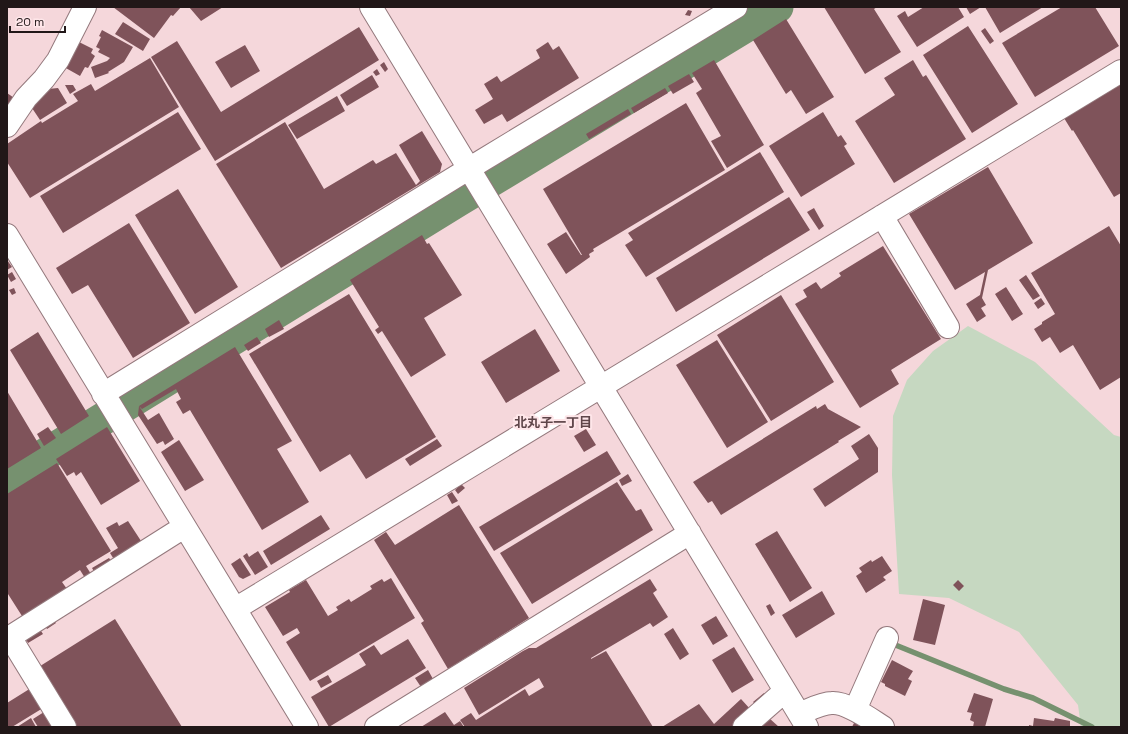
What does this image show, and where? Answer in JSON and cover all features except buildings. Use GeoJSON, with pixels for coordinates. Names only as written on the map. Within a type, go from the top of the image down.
{"type":"FeatureCollection","features":[{"type":"Feature","properties":{"kind":"street"},"geometry":{"type":"LineString","coordinates":[[7,126],[26,98],[44,79],[58,60],[85,7]]}},
{"type":"Feature","properties":{"kind":"street"},"geometry":{"type":"LineString","coordinates":[[371,7],[803,720],[832,702],[855,710],[883,727]]}},
{"type":"Feature","properties":{"kind":"street"},"geometry":{"type":"LineString","coordinates":[[111,407],[472,172],[736,7]]}},
{"type":"Feature","properties":{"kind":"street"},"geometry":{"type":"LineString","coordinates":[[235,609],[1121,71]]}},
{"type":"Feature","properties":{"kind":"street"},"geometry":{"type":"LineString","coordinates":[[882,216],[948,327]]}},
{"type":"Feature","properties":{"kind":"street"},"geometry":{"type":"LineString","coordinates":[[7,235],[307,727]]}},
{"type":"Feature","properties":{"kind":"street"},"geometry":{"type":"LineString","coordinates":[[65,727],[10,637],[184,527]]}},
{"type":"Feature","properties":{"kind":"street"},"geometry":{"type":"LineString","coordinates":[[376,727],[690,533]]}},
{"type":"Feature","properties":{"kind":"street"},"geometry":{"type":"LineString","coordinates":[[855,710],[887,638]]}},
{"type":"Feature","properties":{"kind":"street"},"geometry":{"type":"LineString","coordinates":[[744,727],[785,691]]}},
{"type":"Feature","properties":{"kind":"green space"},"geometry":{"type":"Polygon","coordinates":[[[968,326],[1035,362],[1114,435],[1121,437],[1121,727],[1081,727],[1078,705],[1019,632],[949,598],[899,594],[892,475],[893,416],[907,380],[933,351],[968,326]]]}},
{"type":"Feature","properties":{"kind":"waterway"},"geometry":{"type":"LineString","coordinates":[[7,478],[457,201],[777,7]]}},
{"type":"Feature","properties":{"kind":"waterway"},"geometry":{"type":"LineString","coordinates":[[893,644],[1004,689],[1033,698],[1092,727]]}},
{"type":"Feature","properties":{"kind":"district","name":"北丸子一丁目"},"geometry":{"type":"Point","coordinates":[553,422]}}]}
